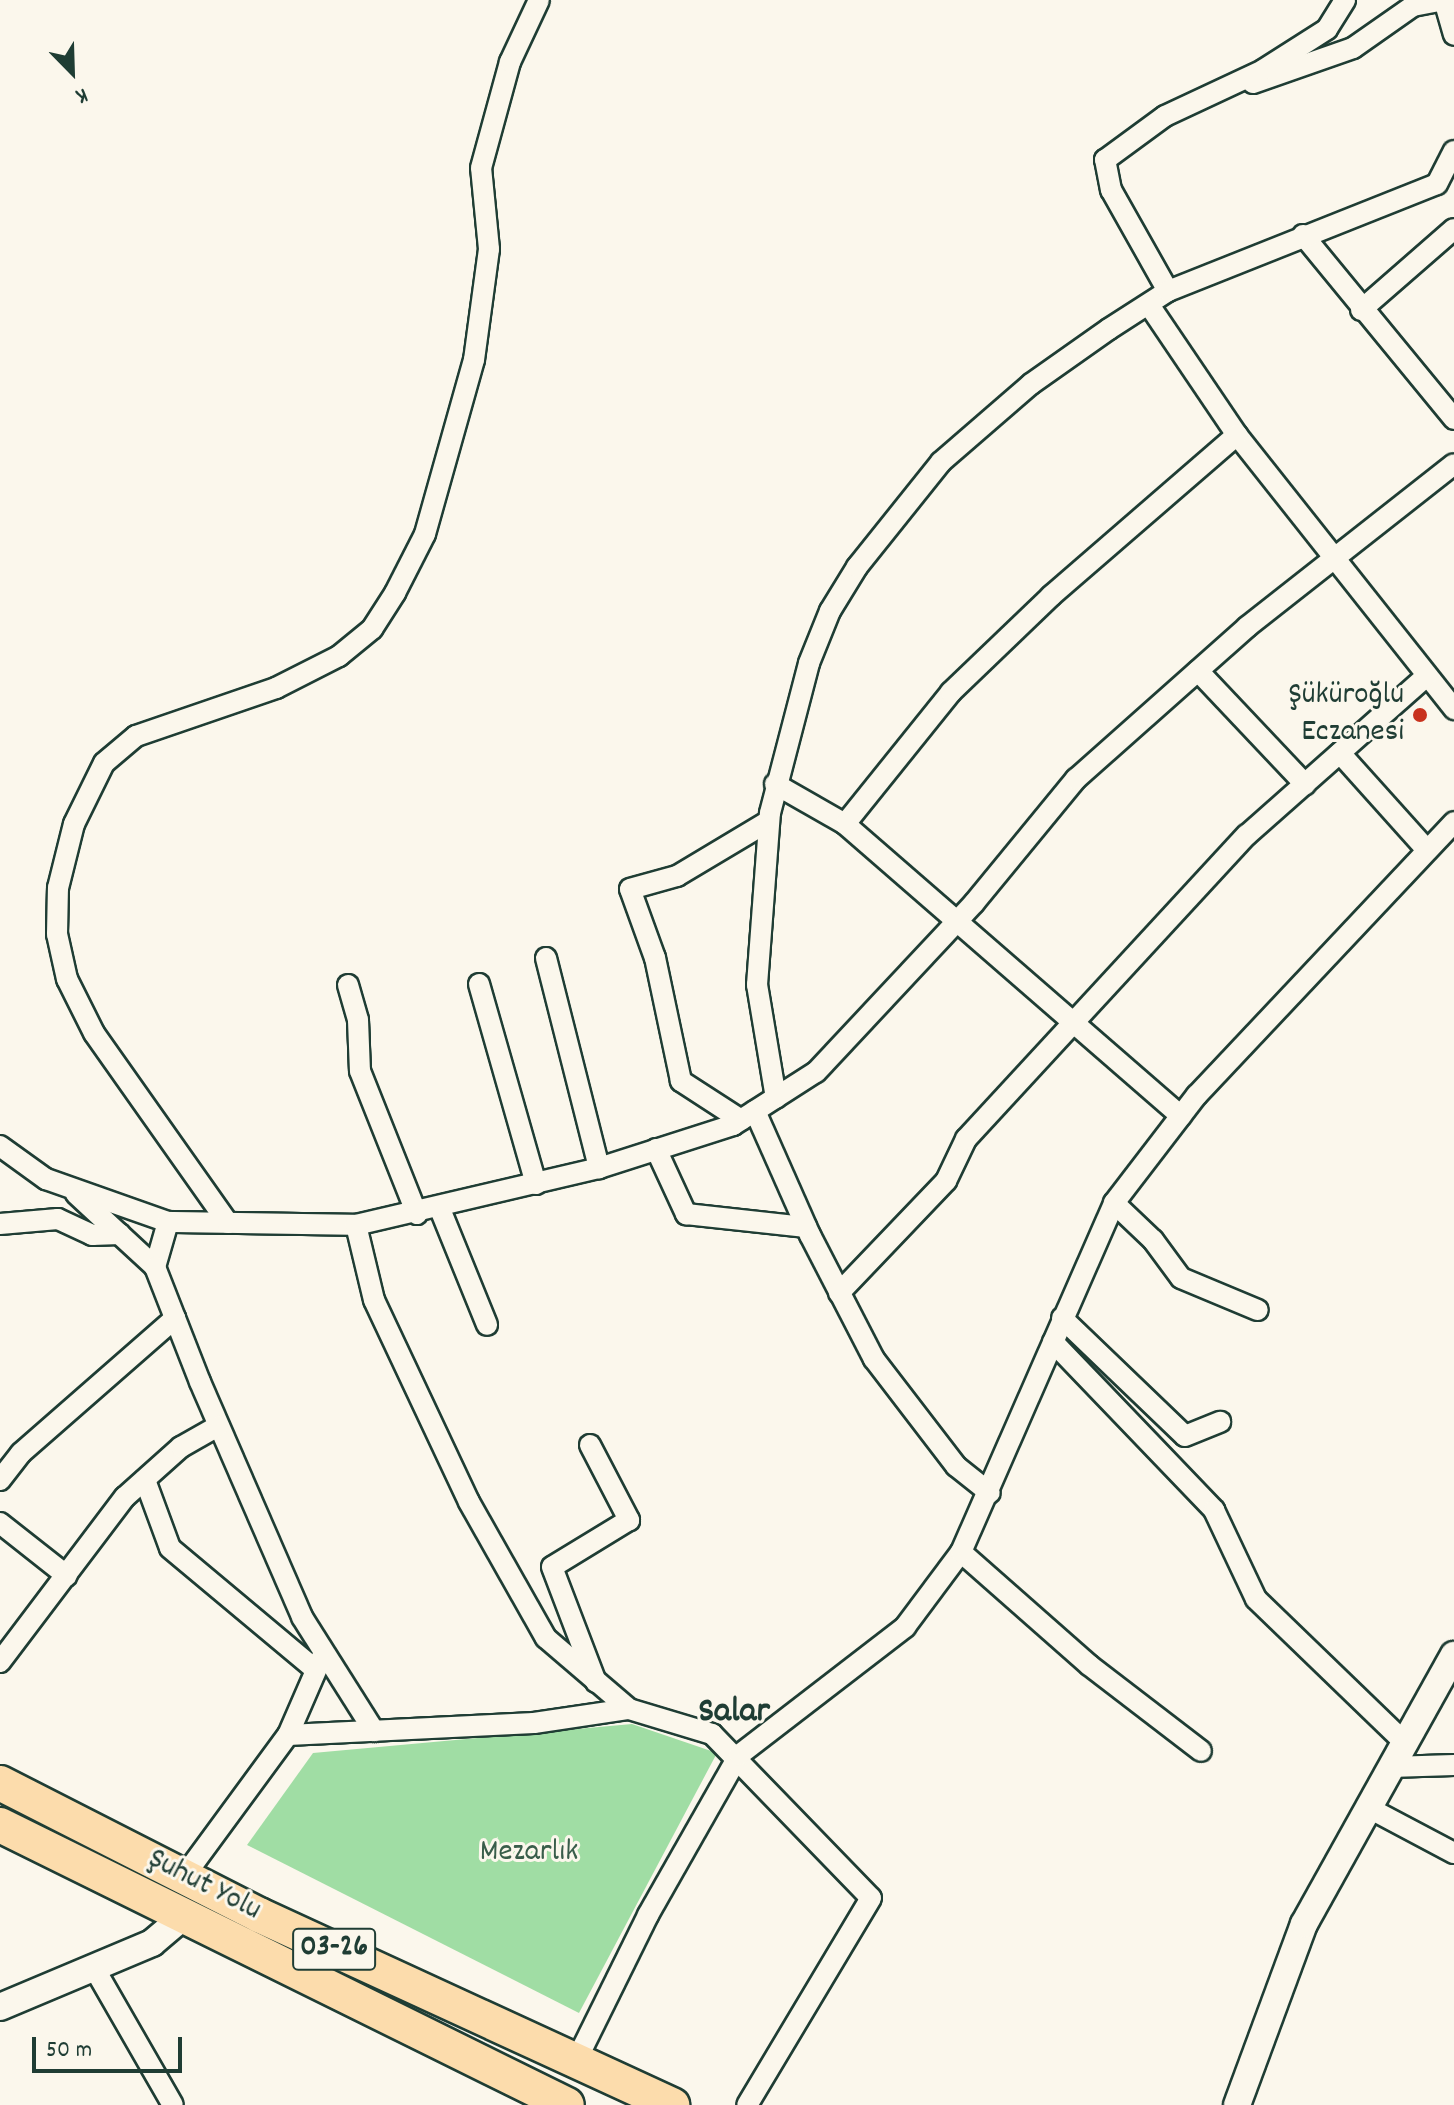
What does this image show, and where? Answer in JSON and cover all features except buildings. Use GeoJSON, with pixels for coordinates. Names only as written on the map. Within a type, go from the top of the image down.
{"type":"FeatureCollection","features":[{"type":"Feature","properties":{"kind":"main road","name":"Şuhut Yolu"},"geometry":{"type":"LineString","coordinates":[[0,1783],[259,1915],[672,2105]]}},
{"type":"Feature","properties":{"kind":"main road","name":"Şuhut Yolu"},"geometry":{"type":"LineString","coordinates":[[0,1825],[554,2102]]}},
{"type":"Feature","properties":{"kind":"street"},"geometry":{"type":"LineString","coordinates":[[228,1223],[102,1045],[67,979],[57,934],[58,888],[91,781],[136,736],[276,688],[339,656],[372,629],[395,593],[425,534],[474,360],[489,249],[481,168],[510,62],[539,0]]}},
{"type":"Feature","properties":{"kind":"street"},"geometry":{"type":"LineString","coordinates":[[1168,291],[1111,190],[1105,160],[1165,116],[1236,80],[1263,70],[1327,29],[1345,0]]}},
{"type":"Feature","properties":{"kind":"street"},"geometry":{"type":"LineString","coordinates":[[1236,80],[1258,84],[1353,48],[1413,6],[1444,0],[1454,3]]}},
{"type":"Feature","properties":{"kind":"street"},"geometry":{"type":"LineString","coordinates":[[1444,0],[1454,35]]}},
{"type":"Feature","properties":{"kind":"street"},"geometry":{"type":"LineString","coordinates":[[776,1098],[757,985],[769,821],[775,784],[809,663],[830,611],[857,567],[941,462],[1031,384],[1168,291],[1437,184],[1454,151]]}},
{"type":"Feature","properties":{"kind":"street"},"geometry":{"type":"LineString","coordinates":[[1361,310],[1454,229]]}},
{"type":"Feature","properties":{"kind":"street"},"geometry":{"type":"LineString","coordinates":[[1303,235],[1361,310],[1454,419]]}},
{"type":"Feature","properties":{"kind":"street"},"geometry":{"type":"LineString","coordinates":[[1149,305],[1237,435],[1454,709]]}},
{"type":"Feature","properties":{"kind":"street"},"geometry":{"type":"LineString","coordinates":[[845,824],[951,692],[1051,596],[1237,435]]}},
{"type":"Feature","properties":{"kind":"street"},"geometry":{"type":"LineString","coordinates":[[0,1146],[46,1179],[168,1222],[356,1225],[440,1209],[599,1168],[748,1115],[816,1072],[956,923],[1076,779],[1198,671],[1454,464]]}},
{"type":"Feature","properties":{"kind":"street"},"geometry":{"type":"LineString","coordinates":[[1198,671],[1305,784]]}},
{"type":"Feature","properties":{"kind":"street"},"geometry":{"type":"LineString","coordinates":[[839,1293],[946,1181],[966,1139],[1247,835],[1427,676]]}},
{"type":"Feature","properties":{"kind":"street"},"geometry":{"type":"LineString","coordinates":[[1340,753],[1427,850]]}},
{"type":"Feature","properties":{"kind":"street"},"geometry":{"type":"LineString","coordinates":[[775,784],[845,824],[1181,1116]]}},
{"type":"Feature","properties":{"kind":"street"},"geometry":{"type":"LineString","coordinates":[[769,821],[677,876],[630,889],[655,958],[681,1081],[748,1115],[839,1293],[905,1404],[956,1466],[990,1493]]}},
{"type":"Feature","properties":{"kind":"street"},"geometry":{"type":"LineString","coordinates":[[576,2061],[648,1915],[739,1755],[905,1627],[961,1552],[990,1493],[1062,1318],[1114,1203],[1181,1116],[1454,822]]}},
{"type":"Feature","properties":{"kind":"street"},"geometry":{"type":"LineString","coordinates":[[546,958],[599,1168]]}},
{"type":"Feature","properties":{"kind":"street"},"geometry":{"type":"LineString","coordinates":[[479,984],[536,1184]]}},
{"type":"Feature","properties":{"kind":"street"},"geometry":{"type":"LineString","coordinates":[[348,985],[358,1020],[360,1071],[417,1214]]}},
{"type":"Feature","properties":{"kind":"street"},"geometry":{"type":"LineString","coordinates":[[656,1149],[686,1214],[806,1227]]}},
{"type":"Feature","properties":{"kind":"street"},"geometry":{"type":"LineString","coordinates":[[67,1187],[155,1267],[218,1426],[320,1661],[374,1731]]}},
{"type":"Feature","properties":{"kind":"street"},"geometry":{"type":"LineString","coordinates":[[1114,1203],[1181,1278],[1258,1310]]}},
{"type":"Feature","properties":{"kind":"street"},"geometry":{"type":"LineString","coordinates":[[440,1209],[487,1325]]}},
{"type":"Feature","properties":{"kind":"street"},"geometry":{"type":"LineString","coordinates":[[0,1224],[58,1219],[92,1235],[120,1234]]}},
{"type":"Feature","properties":{"kind":"street"},"geometry":{"type":"LineString","coordinates":[[155,1267],[168,1222]]}},
{"type":"Feature","properties":{"kind":"street"},"geometry":{"type":"LineString","coordinates":[[356,1225],[374,1300],[469,1502],[546,1638],[629,1709],[712,1734],[739,1755],[871,1898],[747,2105]]}},
{"type":"Feature","properties":{"kind":"street"},"geometry":{"type":"LineString","coordinates":[[0,1480],[21,1453],[175,1318]]}},
{"type":"Feature","properties":{"kind":"street"},"geometry":{"type":"LineString","coordinates":[[1062,1318],[1185,1436],[1220,1422]]}},
{"type":"Feature","properties":{"kind":"street"},"geometry":{"type":"LineString","coordinates":[[1053,1342],[1214,1510],[1256,1599],[1404,1742]]}},
{"type":"Feature","properties":{"kind":"street"},"geometry":{"type":"LineString","coordinates":[[0,1662],[125,1497],[181,1447],[218,1426]]}},
{"type":"Feature","properties":{"kind":"street"},"geometry":{"type":"LineString","coordinates":[[590,1445],[629,1520],[552,1567],[598,1685]]}},
{"type":"Feature","properties":{"kind":"street"},"geometry":{"type":"LineString","coordinates":[[145,1480],[170,1548],[320,1661]]}},
{"type":"Feature","properties":{"kind":"street"},"geometry":{"type":"LineString","coordinates":[[0,1523],[67,1576]]}},
{"type":"Feature","properties":{"kind":"street"},"geometry":{"type":"LineString","coordinates":[[961,1552],[1089,1665],[1201,1751]]}},
{"type":"Feature","properties":{"kind":"street"},"geometry":{"type":"LineString","coordinates":[[1237,2105],[1304,1924],[1454,1655]]}},
{"type":"Feature","properties":{"kind":"street"},"geometry":{"type":"LineString","coordinates":[[185,1875],[288,1735],[320,1661]]}},
{"type":"Feature","properties":{"kind":"street"},"geometry":{"type":"LineString","coordinates":[[288,1735],[534,1723],[629,1709]]}},
{"type":"Feature","properties":{"kind":"street"},"geometry":{"type":"LineString","coordinates":[[1390,1767],[1454,1765]]}},
{"type":"Feature","properties":{"kind":"street"},"geometry":{"type":"LineString","coordinates":[[1367,1807],[1454,1853]]}},
{"type":"Feature","properties":{"kind":"street"},"geometry":{"type":"LineString","coordinates":[[0,2007],[152,1943],[184,1916]]}},
{"type":"Feature","properties":{"kind":"street"},"geometry":{"type":"LineString","coordinates":[[93,1966],[173,2105]]}},
{"type":"Feature","properties":{"kind":"green space","name":"Mezarlık"},"geometry":{"type":"Polygon","coordinates":[[[632,1724],[717,1753],[579,2013],[247,1845],[313,1753],[632,1724]]]}},
{"type":"Feature","properties":{"kind":"place","name":"Şüküroğlu Eczanesi"},"geometry":{"type":"Point","coordinates":[1420,715]}},
{"type":"Feature","properties":{"kind":"district","name":"Salar"},"geometry":{"type":"Point","coordinates":[734,1714]}}]}
